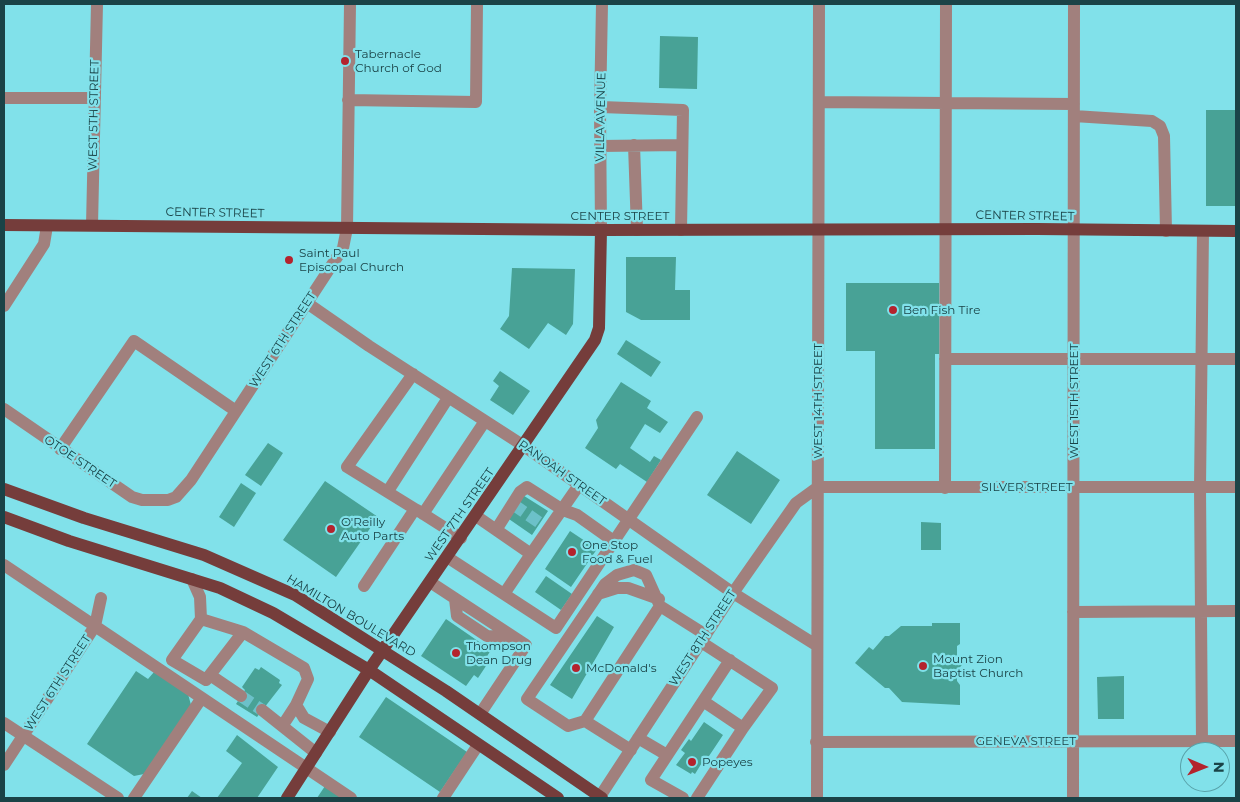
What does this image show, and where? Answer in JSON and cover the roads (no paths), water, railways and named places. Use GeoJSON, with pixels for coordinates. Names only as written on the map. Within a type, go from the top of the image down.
{"type":"FeatureCollection","features":[{"type":"Feature","properties":{"kind":"main road","name":"CENTER STREET"},"geometry":{"type":"LineString","coordinates":[[4,225],[601,230],[946,229],[1236,232]]}},
{"type":"Feature","properties":{"kind":"main road","name":"WEST 7TH STREET"},"geometry":{"type":"LineString","coordinates":[[287,798],[368,670],[461,538],[595,340],[600,328],[601,230]]}},
{"type":"Feature","properties":{"kind":"main road","name":"HAMILTON BOULEVARD"},"geometry":{"type":"LineString","coordinates":[[4,489],[84,518],[204,555],[295,596],[383,650],[480,714],[601,798]]}},
{"type":"Feature","properties":{"kind":"main road"},"geometry":{"type":"LineString","coordinates":[[4,517],[69,541],[220,588],[274,613],[368,670],[558,798]]}},
{"type":"Feature","properties":{"kind":"street","name":"WEST 5TH STREET"},"geometry":{"type":"LineString","coordinates":[[92,225],[97,4]]}},
{"type":"Feature","properties":{"kind":"street","name":"WEST 6TH STREET"},"geometry":{"type":"LineString","coordinates":[[162,500],[176,497],[191,480],[343,248],[347,228],[350,4]]}},
{"type":"Feature","properties":{"kind":"street"},"geometry":{"type":"LineString","coordinates":[[348,100],[476,102],[477,4]]}},
{"type":"Feature","properties":{"kind":"street","name":"VILLA AVENUE"},"geometry":{"type":"LineString","coordinates":[[601,230],[602,4]]}},
{"type":"Feature","properties":{"kind":"street","name":"WEST 14TH STREET"},"geometry":{"type":"LineString","coordinates":[[817,798],[819,4]]}},
{"type":"Feature","properties":{"kind":"street"},"geometry":{"type":"LineString","coordinates":[[945,488],[946,4]]}},
{"type":"Feature","properties":{"kind":"street","name":"WEST 15TH STREET"},"geometry":{"type":"LineString","coordinates":[[1073,798],[1074,4]]}},
{"type":"Feature","properties":{"kind":"street"},"geometry":{"type":"LineString","coordinates":[[4,98],[95,98]]}},
{"type":"Feature","properties":{"kind":"street"},"geometry":{"type":"LineString","coordinates":[[819,102],[946,103],[1074,110],[1152,121],[1160,126],[1164,136],[1166,231]]}},
{"type":"Feature","properties":{"kind":"street"},"geometry":{"type":"LineString","coordinates":[[601,107],[683,110],[681,230]]}},
{"type":"Feature","properties":{"kind":"street"},"geometry":{"type":"LineString","coordinates":[[600,146],[682,145]]}},
{"type":"Feature","properties":{"kind":"street"},"geometry":{"type":"LineString","coordinates":[[634,146],[637,230]]}},
{"type":"Feature","properties":{"kind":"street"},"geometry":{"type":"LineString","coordinates":[[4,306],[44,244],[46,226]]}},
{"type":"Feature","properties":{"kind":"street"},"geometry":{"type":"LineString","coordinates":[[1202,742],[1200,487],[1203,231]]}},
{"type":"Feature","properties":{"kind":"street","name":"PANOAH STREET"},"geometry":{"type":"LineString","coordinates":[[307,303],[448,398],[524,446],[733,593],[816,645]]}},
{"type":"Feature","properties":{"kind":"street"},"geometry":{"type":"LineString","coordinates":[[60,449],[134,341],[236,411]]}},
{"type":"Feature","properties":{"kind":"street"},"geometry":{"type":"LineString","coordinates":[[946,358],[1236,360]]}},
{"type":"Feature","properties":{"kind":"street"},"geometry":{"type":"LineString","coordinates":[[413,374],[347,467],[461,538]]}},
{"type":"Feature","properties":{"kind":"street"},"geometry":{"type":"LineString","coordinates":[[388,492],[448,398]]}},
{"type":"Feature","properties":{"kind":"street","name":"OTOE STREET"},"geometry":{"type":"LineString","coordinates":[[4,409],[132,497],[142,500],[162,500]]}},
{"type":"Feature","properties":{"kind":"street"},"geometry":{"type":"LineString","coordinates":[[447,557],[556,628],[697,417]]}},
{"type":"Feature","properties":{"kind":"street"},"geometry":{"type":"LineString","coordinates":[[364,586],[485,421]]}},
{"type":"Feature","properties":{"kind":"street"},"geometry":{"type":"LineString","coordinates":[[504,594],[531,554],[544,526],[563,510],[580,486]]}},
{"type":"Feature","properties":{"kind":"street"},"geometry":{"type":"LineString","coordinates":[[496,530],[527,487],[563,510],[577,515],[615,542]]}},
{"type":"Feature","properties":{"kind":"street","name":"SILVER STREET"},"geometry":{"type":"LineString","coordinates":[[818,487],[1236,487]]}},
{"type":"Feature","properties":{"kind":"street","name":"WEST 8TH STREET"},"geometry":{"type":"LineString","coordinates":[[601,798],[733,593],[796,503],[818,487]]}},
{"type":"Feature","properties":{"kind":"street"},"geometry":{"type":"LineString","coordinates":[[476,516],[531,554]]}},
{"type":"Feature","properties":{"kind":"street"},"geometry":{"type":"LineString","coordinates":[[4,565],[351,798]]}},
{"type":"Feature","properties":{"kind":"street"},"geometry":{"type":"LineString","coordinates":[[634,570],[646,575],[659,603],[585,721],[568,726],[527,699],[605,584],[617,575],[634,570]]}},
{"type":"Feature","properties":{"kind":"street"},"geometry":{"type":"LineString","coordinates":[[192,579],[200,597],[201,619],[172,660],[206,680],[242,632]]}},
{"type":"Feature","properties":{"kind":"street"},"geometry":{"type":"LineString","coordinates":[[430,582],[526,645],[480,714]]}},
{"type":"Feature","properties":{"kind":"street"},"geometry":{"type":"LineString","coordinates":[[598,594],[617,588],[628,588],[659,603],[730,660],[772,688],[697,798]]}},
{"type":"Feature","properties":{"kind":"street","name":"WEST 6TH STREET"},"geometry":{"type":"LineString","coordinates":[[4,765],[95,626],[101,598]]}},
{"type":"Feature","properties":{"kind":"street"},"geometry":{"type":"LineString","coordinates":[[1073,612],[1236,611]]}},
{"type":"Feature","properties":{"kind":"street"},"geometry":{"type":"LineString","coordinates":[[201,619],[242,632],[304,668],[308,678],[296,705],[283,725]]}},
{"type":"Feature","properties":{"kind":"street"},"geometry":{"type":"LineString","coordinates":[[683,798],[651,780],[730,660]]}},
{"type":"Feature","properties":{"kind":"street"},"geometry":{"type":"LineString","coordinates":[[210,675],[241,696]]}},
{"type":"Feature","properties":{"kind":"street"},"geometry":{"type":"LineString","coordinates":[[134,798],[201,699]]}},
{"type":"Feature","properties":{"kind":"street"},"geometry":{"type":"LineString","coordinates":[[703,701],[743,728]]}},
{"type":"Feature","properties":{"kind":"street"},"geometry":{"type":"LineString","coordinates":[[296,705],[304,718],[330,732]]}},
{"type":"Feature","properties":{"kind":"street"},"geometry":{"type":"LineString","coordinates":[[262,710],[316,753]]}},
{"type":"Feature","properties":{"kind":"street"},"geometry":{"type":"LineString","coordinates":[[585,721],[631,750]]}},
{"type":"Feature","properties":{"kind":"street"},"geometry":{"type":"LineString","coordinates":[[4,723],[118,798]]}},
{"type":"Feature","properties":{"kind":"street"},"geometry":{"type":"LineString","coordinates":[[638,738],[667,756]]}},
{"type":"Feature","properties":{"kind":"street","name":"GENEVA STREET"},"geometry":{"type":"LineString","coordinates":[[816,742],[1236,741]]}},
{"type":"Feature","properties":{"kind":"street"},"geometry":{"type":"LineString","coordinates":[[443,798],[478,745]]}},
{"type":"Feature","properties":{"kind":"tunnel"},"geometry":{"type":"LineString","coordinates":[[514,505],[540,523]]}},
{"type":"Feature","properties":{"kind":"tunnel"},"geometry":{"type":"LineString","coordinates":[[241,696],[262,710]]}},
{"type":"Feature","properties":{"kind":"place","name":"Tabernacle Church of God"},"geometry":{"type":"Point","coordinates":[345,61]}},
{"type":"Feature","properties":{"kind":"place","name":"Saint Paul Episcopal Church"},"geometry":{"type":"Point","coordinates":[289,260]}},
{"type":"Feature","properties":{"kind":"place","name":"Ben Fish Tire"},"geometry":{"type":"Point","coordinates":[893,310]}},
{"type":"Feature","properties":{"kind":"place","name":"O'Reilly Auto Parts"},"geometry":{"type":"Point","coordinates":[331,529]}},
{"type":"Feature","properties":{"kind":"place","name":"One Stop Food & Fuel"},"geometry":{"type":"Point","coordinates":[572,552]}},
{"type":"Feature","properties":{"kind":"place","name":"Thompson Dean Drug"},"geometry":{"type":"Point","coordinates":[456,653]}},
{"type":"Feature","properties":{"kind":"place","name":"Mount Zion Baptist Church"},"geometry":{"type":"Point","coordinates":[923,666]}},
{"type":"Feature","properties":{"kind":"place","name":"McDonald's"},"geometry":{"type":"Point","coordinates":[576,668]}},
{"type":"Feature","properties":{"kind":"place","name":"Popeyes"},"geometry":{"type":"Point","coordinates":[692,762]}}]}
